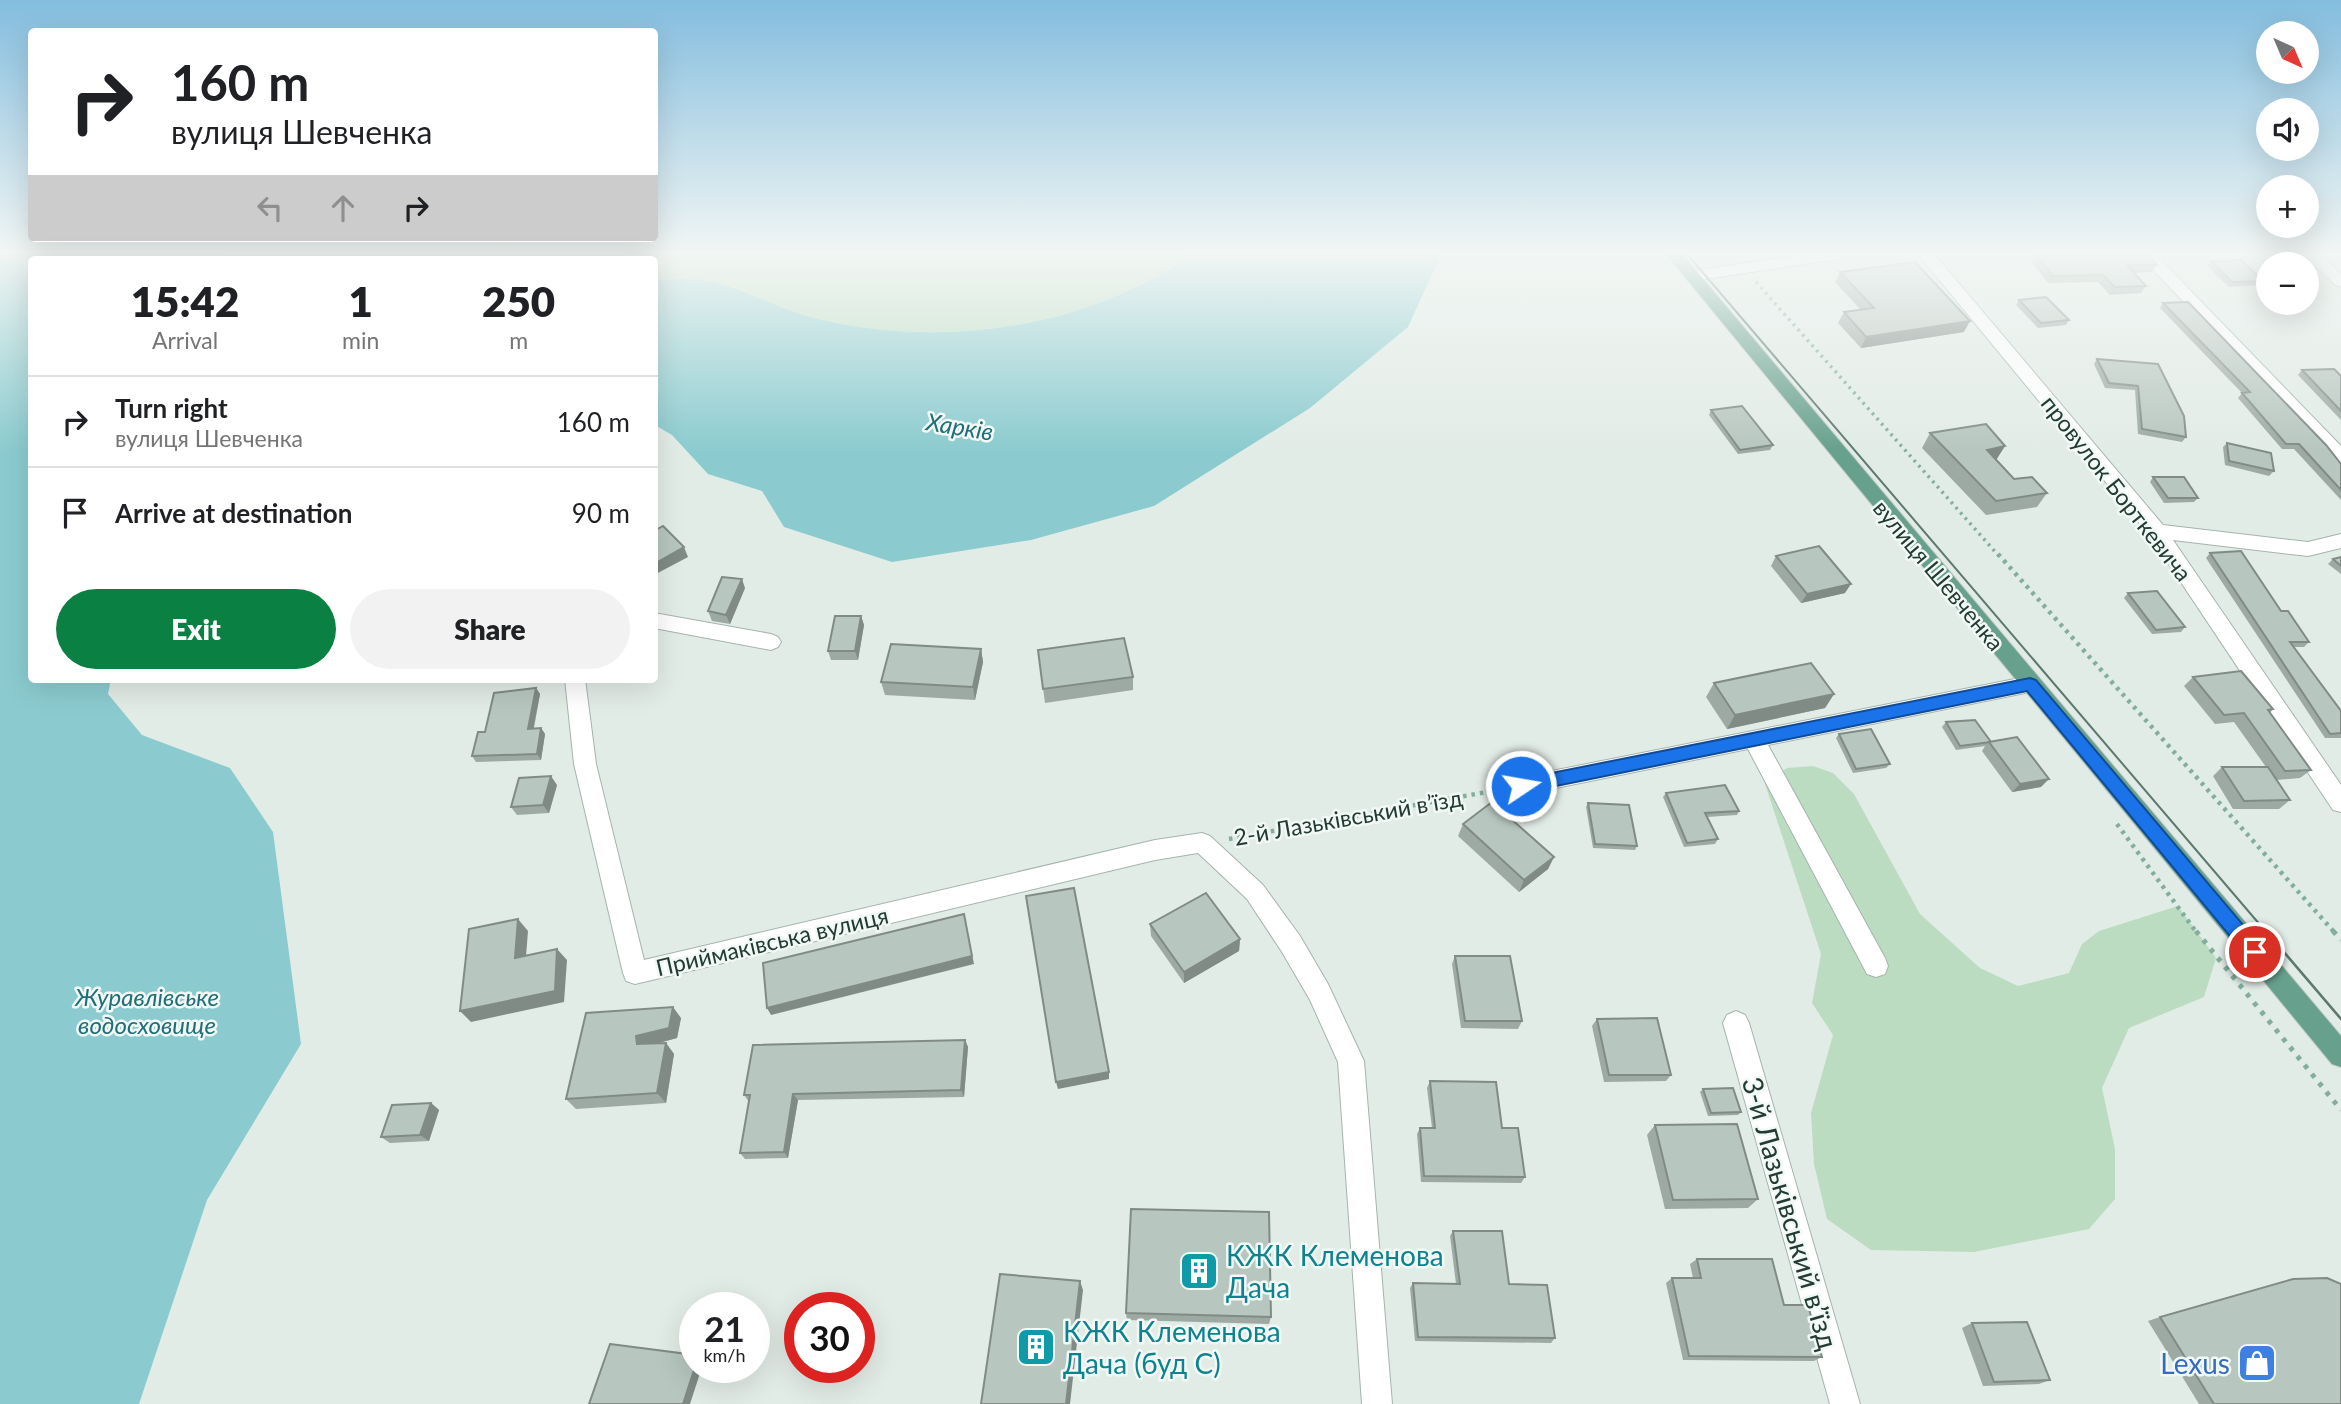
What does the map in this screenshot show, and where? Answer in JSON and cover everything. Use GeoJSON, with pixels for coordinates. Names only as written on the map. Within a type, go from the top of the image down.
{"type":"FeatureCollection","features":[{"type":"Feature","properties":{"kind":"main road","name":"вулиця Шевченка"},"geometry":{"type":"LineString","coordinates":[[1728,320],[2341,1055]]}},
{"type":"Feature","properties":{"kind":"street","name":"провулок Борткевича"},"geometry":{"type":"LineString","coordinates":[[1981,320],[2157,531],[2341,803]]}},
{"type":"Feature","properties":{"kind":"street"},"geometry":{"type":"LineString","coordinates":[[2209,320],[2341,457]]}},
{"type":"Feature","properties":{"kind":"street"},"geometry":{"type":"LineString","coordinates":[[2157,531],[2308,550],[2341,541]]}},
{"type":"Feature","properties":{"kind":"street"},"geometry":{"type":"LineString","coordinates":[[658,621],[771,642]]}},
{"type":"Feature","properties":{"kind":"street","name":"Приймаківська вулиця"},"geometry":{"type":"LineString","coordinates":[[575,683],[585,764],[635,973],[1155,850],[1202,844]]}},
{"type":"Feature","properties":{"kind":"street"},"geometry":{"type":"LineString","coordinates":[[1521,786],[2030,684]]}},
{"type":"Feature","properties":{"kind":"street"},"geometry":{"type":"LineString","coordinates":[[1753,738],[1876,966]]}},
{"type":"Feature","properties":{"kind":"street"},"geometry":{"type":"LineString","coordinates":[[1202,844],[1255,892],[1319,992],[1351,1061],[1377,1404]]}},
{"type":"Feature","properties":{"kind":"street","name":"3-й Лазьківський в’їзд"},"geometry":{"type":"LineString","coordinates":[[1736,1023],[1844,1404]]}},
{"type":"Feature","properties":{"kind":"path"},"geometry":{"type":"LineString","coordinates":[[1790,320],[2341,940]]}},
{"type":"Feature","properties":{"kind":"path","name":"2-й Лазьківський в’їзд"},"geometry":{"type":"LineString","coordinates":[[1202,844],[1521,786]]}},
{"type":"Feature","properties":{"kind":"green space"},"geometry":{"type":"Polygon","coordinates":[[[822,320],[1041,320],[960,331],[911,332],[822,320]]]}},
{"type":"Feature","properties":{"kind":"green space"},"geometry":{"type":"Polygon","coordinates":[[[1813,766],[1833,773],[1854,794],[1920,914],[1980,968],[2018,986],[2069,973],[2082,944],[2099,931],[2178,906],[2216,958],[2204,997],[2129,1028],[2102,1088],[2115,1149],[2115,1199],[2089,1229],[1974,1252],[1871,1250],[1827,1219],[1814,1164],[1811,1113],[1833,1035],[1812,1003],[1821,954],[1765,784],[1787,768],[1813,766]]]}},
{"type":"Feature","properties":{"kind":"water","name":"Журавлівське водосховище"},"geometry":{"type":"Polygon","coordinates":[[[0,320],[28,320],[28,683],[110,683],[108,694],[142,735],[230,768],[273,832],[301,1044],[207,1200],[139,1404],[0,1404],[0,320]]]}},
{"type":"Feature","properties":{"kind":"water","name":"Харків"},"geometry":{"type":"Polygon","coordinates":[[[658,320],[822,320],[911,332],[1010,326],[1042,320],[1411,320],[1408,327],[1310,408],[1154,506],[1031,540],[892,562],[784,527],[762,491],[708,474],[672,435],[658,427],[658,320]]]}},
{"type":"Feature","properties":{"kind":"building"},"geometry":{"type":"Polygon","coordinates":[[[1851,320],[1970,321],[1866,337],[1851,320]]]}},
{"type":"Feature","properties":{"kind":"building"},"geometry":{"type":"Polygon","coordinates":[[[2038,320],[2069,320],[2041,323],[2038,320]]]}},
{"type":"Feature","properties":{"kind":"building"},"geometry":{"type":"Polygon","coordinates":[[[2179,320],[2205,320],[2326,445],[2341,464],[2341,490],[2299,444],[2286,444],[2242,393],[2250,392],[2179,320]]]}},
{"type":"Feature","properties":{"kind":"building"},"geometry":{"type":"Polygon","coordinates":[[[2097,359],[2158,364],[2184,416],[2186,437],[2142,429],[2138,386],[2109,383],[2097,359]]]}},
{"type":"Feature","properties":{"kind":"building"},"geometry":{"type":"Polygon","coordinates":[[[2334,369],[2341,376],[2341,411],[2302,370],[2334,369]]]}},
{"type":"Feature","properties":{"kind":"building"},"geometry":{"type":"Polygon","coordinates":[[[1742,406],[1773,445],[1740,450],[1711,410],[1742,406]]]}},
{"type":"Feature","properties":{"kind":"building"},"geometry":{"type":"Polygon","coordinates":[[[1986,424],[2005,446],[1987,450],[2014,479],[2032,477],[2047,493],[1996,501],[1930,433],[1986,424]]]}},
{"type":"Feature","properties":{"kind":"building"},"geometry":{"type":"Polygon","coordinates":[[[2227,443],[2271,453],[2274,471],[2229,461],[2227,443]]]}},
{"type":"Feature","properties":{"kind":"building"},"geometry":{"type":"Polygon","coordinates":[[[2153,477],[2184,477],[2198,498],[2168,498],[2153,477]]]}},
{"type":"Feature","properties":{"kind":"building"},"geometry":{"type":"Polygon","coordinates":[[[663,526],[684,547],[658,562],[658,529],[663,526]]]}},
{"type":"Feature","properties":{"kind":"building"},"geometry":{"type":"Polygon","coordinates":[[[1819,546],[1851,584],[1807,594],[1776,556],[1819,546]]]}},
{"type":"Feature","properties":{"kind":"building"},"geometry":{"type":"Polygon","coordinates":[[[2241,551],[2281,611],[2288,611],[2309,642],[2290,642],[2341,711],[2341,733],[2330,734],[2210,553],[2241,551]]]}},
{"type":"Feature","properties":{"kind":"building"},"geometry":{"type":"Polygon","coordinates":[[[2341,557],[2341,566],[2333,559],[2341,557]]]}},
{"type":"Feature","properties":{"kind":"building"},"geometry":{"type":"Polygon","coordinates":[[[722,577],[742,579],[726,615],[708,611],[722,577]]]}},
{"type":"Feature","properties":{"kind":"building"},"geometry":{"type":"Polygon","coordinates":[[[2157,591],[2185,627],[2156,630],[2128,593],[2157,591]]]}},
{"type":"Feature","properties":{"kind":"building"},"geometry":{"type":"Polygon","coordinates":[[[835,616],[861,616],[855,651],[828,651],[835,616]]]}},
{"type":"Feature","properties":{"kind":"building"},"geometry":{"type":"Polygon","coordinates":[[[1124,638],[1133,677],[1043,689],[1038,650],[1124,638]]]}},
{"type":"Feature","properties":{"kind":"building"},"geometry":{"type":"Polygon","coordinates":[[[891,644],[981,649],[973,687],[881,682],[891,644]]]}},
{"type":"Feature","properties":{"kind":"building"},"geometry":{"type":"Polygon","coordinates":[[[1811,663],[1834,694],[1735,715],[1714,683],[1811,663]]]}},
{"type":"Feature","properties":{"kind":"building"},"geometry":{"type":"Polygon","coordinates":[[[2241,671],[2273,709],[2268,710],[2311,770],[2285,771],[2244,713],[2224,715],[2193,677],[2241,671]]]}},
{"type":"Feature","properties":{"kind":"building"},"geometry":{"type":"Polygon","coordinates":[[[536,688],[528,729],[541,728],[537,754],[472,756],[478,732],[485,732],[494,693],[536,688]]]}},
{"type":"Feature","properties":{"kind":"building"},"geometry":{"type":"Polygon","coordinates":[[[1975,720],[1991,742],[1960,746],[1946,722],[1975,720]]]}},
{"type":"Feature","properties":{"kind":"building"},"geometry":{"type":"Polygon","coordinates":[[[1871,729],[1890,764],[1856,769],[1839,734],[1871,729]]]}},
{"type":"Feature","properties":{"kind":"building"},"geometry":{"type":"Polygon","coordinates":[[[2017,737],[2049,779],[2020,784],[1989,742],[2017,737]]]}},
{"type":"Feature","properties":{"kind":"building"},"geometry":{"type":"Polygon","coordinates":[[[2222,767],[2268,767],[2290,800],[2244,801],[2222,767]]]}},
{"type":"Feature","properties":{"kind":"building"},"geometry":{"type":"Polygon","coordinates":[[[551,776],[543,805],[511,807],[519,778],[551,776]]]}},
{"type":"Feature","properties":{"kind":"building"},"geometry":{"type":"Polygon","coordinates":[[[1725,785],[1739,811],[1705,813],[1718,839],[1687,843],[1666,793],[1725,785]]]}},
{"type":"Feature","properties":{"kind":"building"},"geometry":{"type":"Polygon","coordinates":[[[1492,802],[1554,857],[1524,880],[1463,824],[1492,802]]]}},
{"type":"Feature","properties":{"kind":"building"},"geometry":{"type":"Polygon","coordinates":[[[1588,803],[1629,805],[1637,846],[1595,844],[1588,803]]]}},
{"type":"Feature","properties":{"kind":"building"},"geometry":{"type":"Polygon","coordinates":[[[1074,888],[1109,1072],[1056,1082],[1026,896],[1074,888]]]}},
{"type":"Feature","properties":{"kind":"building"},"geometry":{"type":"Polygon","coordinates":[[[1206,893],[1240,939],[1184,972],[1150,924],[1206,893]]]}},
{"type":"Feature","properties":{"kind":"building"},"geometry":{"type":"Polygon","coordinates":[[[964,914],[972,956],[767,1008],[763,963],[964,914]]]}},
{"type":"Feature","properties":{"kind":"building"},"geometry":{"type":"Polygon","coordinates":[[[518,919],[515,958],[557,949],[555,991],[460,1011],[469,929],[518,919]]]}},
{"type":"Feature","properties":{"kind":"building"},"geometry":{"type":"Polygon","coordinates":[[[1455,956],[1510,956],[1522,1021],[1465,1021],[1455,956]]]}},
{"type":"Feature","properties":{"kind":"building"},"geometry":{"type":"Polygon","coordinates":[[[673,1007],[669,1028],[636,1036],[637,1044],[666,1043],[657,1093],[566,1099],[586,1013],[673,1007]]]}},
{"type":"Feature","properties":{"kind":"building"},"geometry":{"type":"Polygon","coordinates":[[[1657,1018],[1671,1075],[1609,1075],[1597,1019],[1657,1018]]]}},
{"type":"Feature","properties":{"kind":"building"},"geometry":{"type":"Polygon","coordinates":[[[965,1040],[961,1090],[793,1094],[784,1152],[740,1153],[750,1095],[744,1095],[753,1045],[965,1040]]]}},
{"type":"Feature","properties":{"kind":"building"},"geometry":{"type":"Polygon","coordinates":[[[1430,1081],[1496,1082],[1502,1128],[1518,1128],[1525,1177],[1424,1176],[1420,1128],[1435,1128],[1430,1081]]]}},
{"type":"Feature","properties":{"kind":"building"},"geometry":{"type":"Polygon","coordinates":[[[1733,1088],[1741,1112],[1711,1113],[1703,1089],[1733,1088]]]}},
{"type":"Feature","properties":{"kind":"building"},"geometry":{"type":"Polygon","coordinates":[[[431,1103],[420,1135],[381,1137],[392,1105],[431,1103]]]}},
{"type":"Feature","properties":{"kind":"building"},"geometry":{"type":"Polygon","coordinates":[[[1737,1124],[1758,1199],[1673,1200],[1655,1125],[1737,1124]]]}},
{"type":"Feature","properties":{"kind":"building","name":"КЖК Клеменова Дача"},"geometry":{"type":"Polygon","coordinates":[[[1131,1209],[1269,1212],[1271,1317],[1126,1313],[1131,1209]]]}},
{"type":"Feature","properties":{"kind":"building"},"geometry":{"type":"Polygon","coordinates":[[[1453,1231],[1502,1231],[1509,1284],[1547,1285],[1555,1338],[1418,1337],[1413,1283],[1460,1284],[1453,1231]]]}},
{"type":"Feature","properties":{"kind":"building"},"geometry":{"type":"Polygon","coordinates":[[[1697,1259],[1772,1259],[1784,1305],[1808,1305],[1822,1357],[1689,1356],[1672,1278],[1701,1278],[1697,1259]]]}},
{"type":"Feature","properties":{"kind":"building","name":"КЖК Клеменова Дача (буд С)"},"geometry":{"type":"Polygon","coordinates":[[[1000,1274],[1080,1281],[1066,1404],[981,1404],[1000,1274]]]}},
{"type":"Feature","properties":{"kind":"building","name":"Lexus"},"geometry":{"type":"Polygon","coordinates":[[[2327,1278],[2341,1284],[2341,1404],[2214,1404],[2160,1317],[2293,1279],[2327,1278]]]}},
{"type":"Feature","properties":{"kind":"building"},"geometry":{"type":"Polygon","coordinates":[[[2027,1322],[2050,1380],[1994,1382],[1972,1323],[2027,1322]]]}},
{"type":"Feature","properties":{"kind":"building"},"geometry":{"type":"Polygon","coordinates":[[[610,1344],[679,1353],[679,1383],[690,1383],[683,1404],[589,1404],[610,1344]]]}},
{"type":"Feature","properties":{"kind":"tram line"},"geometry":{"type":"LineString","coordinates":[[1743,320],[2267,933]]}},
{"type":"Feature","properties":{"kind":"tram line"},"geometry":{"type":"LineString","coordinates":[[2266,931],[2341,1019]]}},
{"type":"Feature","properties":{"kind":"place","name":"КЖК Клеменова Дача"},"geometry":{"type":"Point","coordinates":[1199,1271]}},
{"type":"Feature","properties":{"kind":"place","name":"КЖК Клеменова Дача (буд С)"},"geometry":{"type":"Point","coordinates":[1036,1347]}},
{"type":"Feature","properties":{"kind":"place","name":"Lexus"},"geometry":{"type":"Point","coordinates":[2257,1363]}},
{"type":"Feature","properties":{"kind":"route"},"geometry":{"type":"LineString","coordinates":[[1521,786],[2030,684],[2255,952]]}}]}
